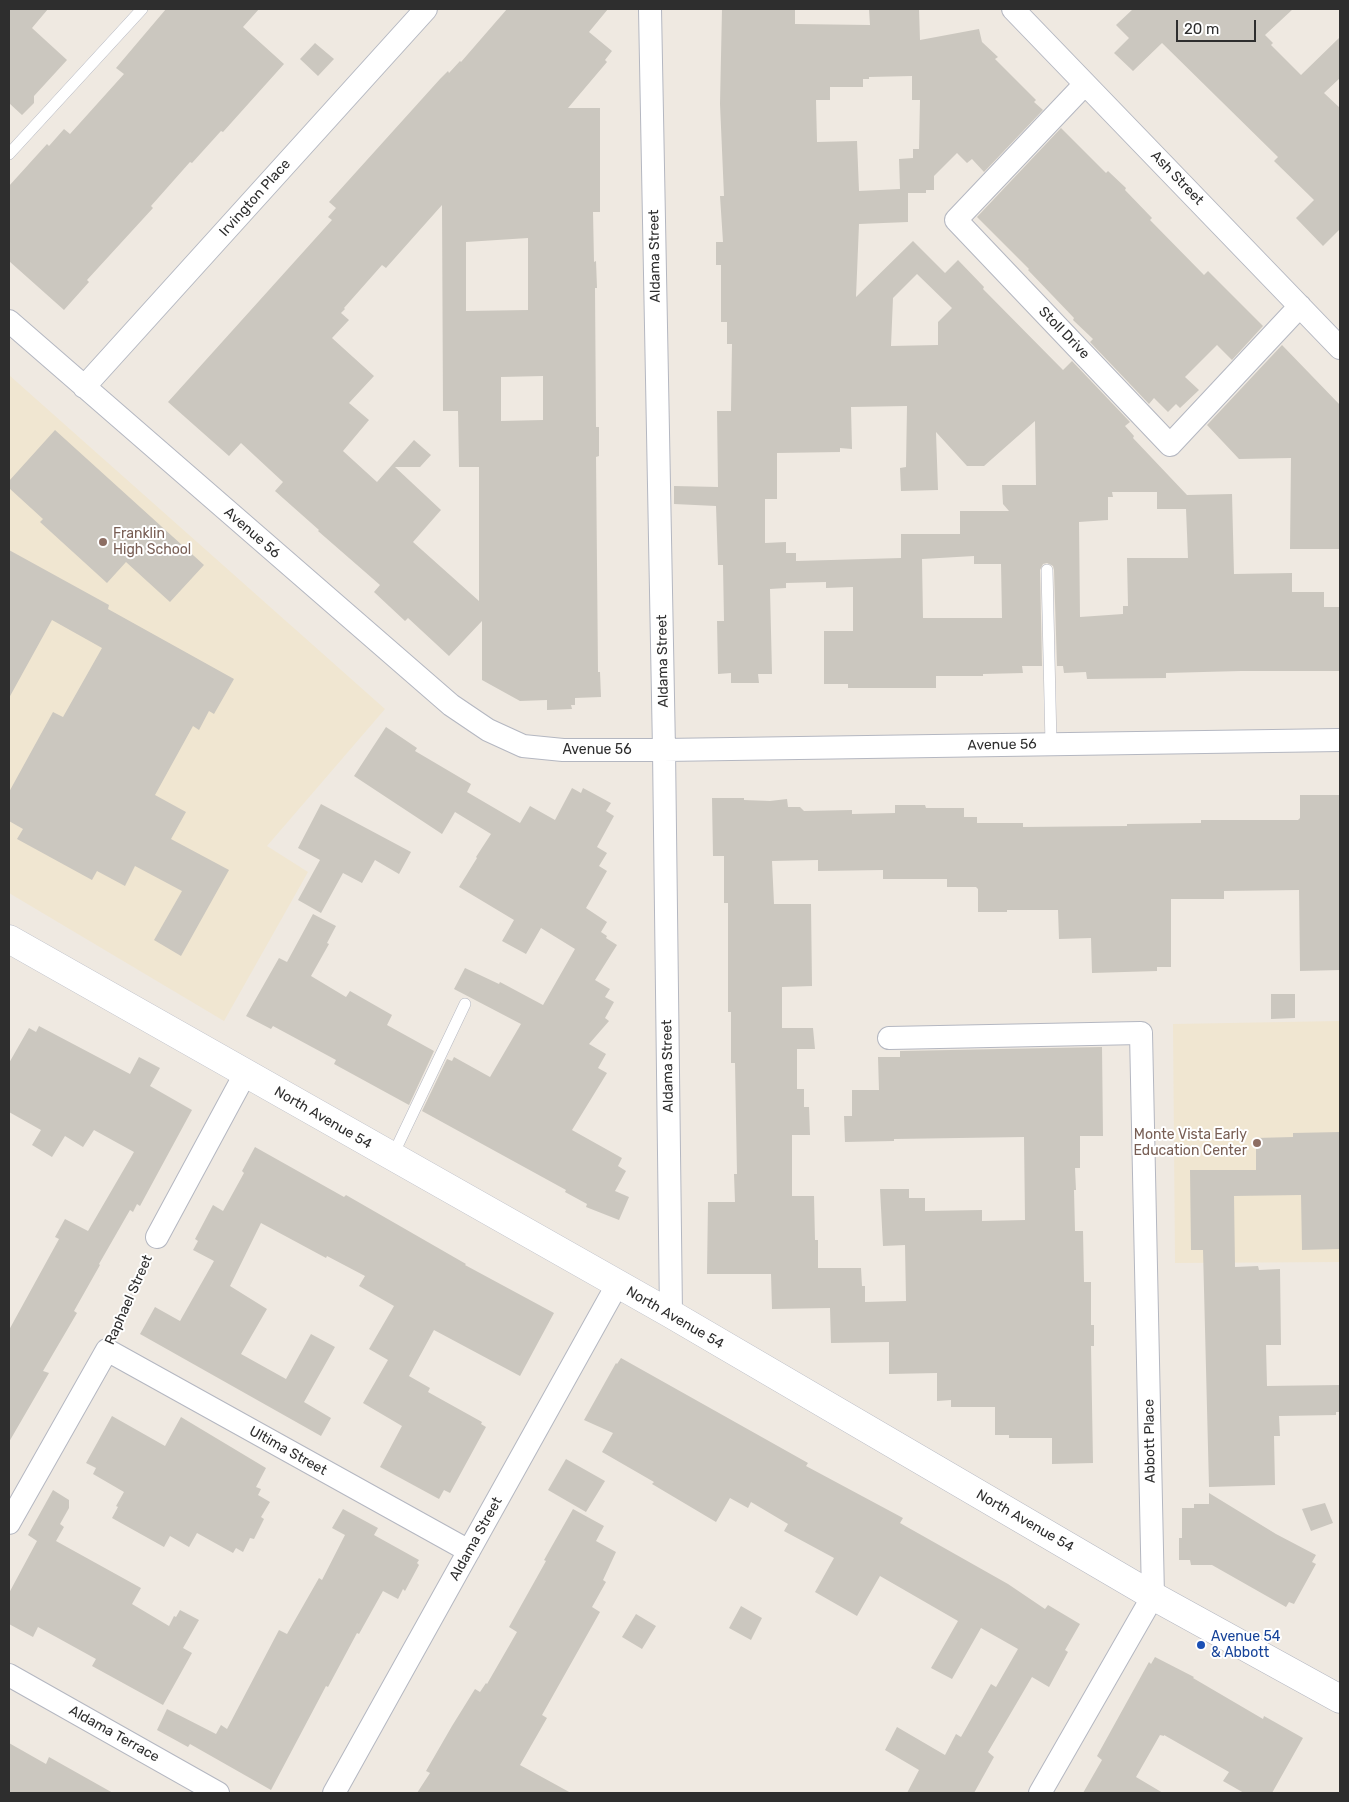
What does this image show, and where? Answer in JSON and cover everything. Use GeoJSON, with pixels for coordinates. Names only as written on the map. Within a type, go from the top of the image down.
{"type":"FeatureCollection","features":[{"type":"Feature","properties":{"kind":"street","name":"Irvington Place"},"geometry":{"type":"LineString","coordinates":[[84,387],[426,9]]}},
{"type":"Feature","properties":{"kind":"street","name":"Aldama Street"},"geometry":{"type":"LineString","coordinates":[[650,9],[664,750],[671,1314]]}},
{"type":"Feature","properties":{"kind":"street","name":"Ash Street"},"geometry":{"type":"LineString","coordinates":[[1013,9],[1340,348]]}},
{"type":"Feature","properties":{"kind":"street","name":"Stoll Drive"},"geometry":{"type":"LineString","coordinates":[[1085,84],[956,220],[1170,445],[1300,306]]}},
{"type":"Feature","properties":{"kind":"street","name":"Avenue 56"},"geometry":{"type":"LineString","coordinates":[[9,321],[451,705],[488,730],[522,746],[563,750],[664,750],[1340,740]]}},
{"type":"Feature","properties":{"kind":"street","name":"North Avenue 54"},"geometry":{"type":"LineString","coordinates":[[9,939],[671,1314],[1153,1596],[1340,1699]]}},
{"type":"Feature","properties":{"kind":"street","name":"Abbott Place"},"geometry":{"type":"LineString","coordinates":[[890,1038],[1141,1034],[1153,1596]]}},
{"type":"Feature","properties":{"kind":"street"},"geometry":{"type":"LineString","coordinates":[[157,1237],[246,1074]]}},
{"type":"Feature","properties":{"kind":"street","name":"Aldama Street"},"geometry":{"type":"LineString","coordinates":[[334,1793],[617,1285]]}},
{"type":"Feature","properties":{"kind":"street","name":"Raphael Street"},"geometry":{"type":"LineString","coordinates":[[9,1523],[107,1350]]}},
{"type":"Feature","properties":{"kind":"street","name":"Ultima Street"},"geometry":{"type":"LineString","coordinates":[[107,1350],[469,1552]]}},
{"type":"Feature","properties":{"kind":"street"},"geometry":{"type":"LineString","coordinates":[[1040,1793],[1153,1596]]}},
{"type":"Feature","properties":{"kind":"street","name":"Aldama Terrace"},"geometry":{"type":"LineString","coordinates":[[9,1675],[218,1793]]}},
{"type":"Feature","properties":{"kind":"lane"},"geometry":{"type":"LineString","coordinates":[[9,154],[142,9]]}},
{"type":"Feature","properties":{"kind":"lane"},"geometry":{"type":"LineString","coordinates":[[1047,570],[1051,744]]}},
{"type":"Feature","properties":{"kind":"lane"},"geometry":{"type":"LineString","coordinates":[[392,1157],[465,1004]]}},
{"type":"Feature","properties":{"kind":"path","name":"Raphael Street"},"geometry":{"type":"LineString","coordinates":[[107,1350],[157,1237]]}},
{"type":"Feature","properties":{"kind":"shaded area","name":"Franklin High School"},"geometry":{"type":"Polygon","coordinates":[[[9,375],[385,709],[267,846],[308,872],[224,1021],[9,893],[9,375]]]}},
{"type":"Feature","properties":{"kind":"shaded area","name":"Monte Vista Early Education Center"},"geometry":{"type":"Polygon","coordinates":[[[1340,1021],[1340,1262],[1175,1263],[1173,1024],[1340,1021]]]}},
{"type":"Feature","properties":{"kind":"building"},"geometry":{"type":"Polygon","coordinates":[[[9,9],[48,9],[32,28],[67,60],[34,96],[34,103],[22,115],[9,103],[9,9]]]}},
{"type":"Feature","properties":{"kind":"building"},"geometry":{"type":"Polygon","coordinates":[[[166,9],[259,9],[243,27],[284,64],[223,132],[221,131],[192,163],[190,162],[151,206],[153,208],[87,280],[89,282],[64,310],[9,261],[9,186],[47,144],[49,146],[64,129],[70,134],[124,74],[116,68],[166,9]]]}},
{"type":"Feature","properties":{"kind":"building"},"geometry":{"type":"Polygon","coordinates":[[[507,9],[608,9],[589,32],[612,51],[605,60],[607,62],[568,108],[600,108],[600,212],[593,212],[594,262],[596,261],[597,288],[595,288],[596,427],[599,427],[599,456],[596,457],[598,672],[600,672],[601,697],[575,698],[575,705],[571,705],[572,709],[547,710],[547,700],[520,701],[482,680],[482,621],[449,656],[408,618],[405,621],[374,592],[380,585],[275,491],[283,482],[241,443],[229,456],[168,402],[332,220],[328,217],[336,208],[329,202],[440,79],[461,62],[507,9]],[[442,205],[386,268],[382,265],[344,308],[341,313],[349,320],[332,338],[374,376],[349,403],[369,420],[343,451],[377,482],[414,440],[431,455],[420,467],[395,467],[441,510],[413,542],[479,601],[479,467],[459,467],[458,411],[443,411],[442,205]],[[528,238],[466,242],[466,311],[528,310],[528,238]],[[543,376],[501,377],[501,421],[543,420],[543,376]]]}},
{"type":"Feature","properties":{"kind":"building"},"geometry":{"type":"Polygon","coordinates":[[[722,9],[795,9],[795,24],[870,25],[869,9],[919,9],[920,40],[979,29],[982,42],[998,57],[995,59],[1036,100],[1034,102],[1043,110],[984,172],[972,159],[967,163],[957,153],[934,176],[934,190],[926,190],[926,193],[908,193],[908,222],[859,224],[856,297],[913,241],[945,273],[958,260],[984,287],[983,289],[1063,370],[1072,361],[1130,422],[1125,426],[1134,436],[1133,438],[1187,495],[1232,494],[1234,574],[1292,573],[1292,592],[1324,592],[1324,607],[1340,607],[1340,671],[1166,673],[1166,678],[1087,679],[1086,672],[1064,673],[1063,666],[1057,666],[1054,570],[1053,566],[1047,563],[1043,564],[1040,570],[1042,666],[1022,666],[1023,673],[983,674],[983,676],[936,676],[936,688],[848,688],[848,684],[824,684],[824,631],[853,631],[853,587],[826,588],[826,582],[786,583],[786,588],[770,589],[772,674],[758,674],[759,683],[731,683],[731,673],[718,674],[717,621],[724,621],[723,565],[718,565],[716,506],[674,504],[674,486],[718,487],[717,411],[731,411],[732,344],[727,344],[727,322],[721,322],[721,265],[716,265],[716,242],[723,242],[720,196],[724,196],[720,104],[722,9]],[[912,76],[869,77],[869,79],[863,79],[863,87],[830,87],[830,100],[816,100],[817,142],[857,141],[859,191],[900,189],[899,159],[913,158],[913,149],[919,149],[920,100],[912,100],[912,76]],[[917,274],[893,298],[891,346],[938,345],[938,322],[952,308],[917,274]],[[907,406],[851,407],[852,449],[840,448],[840,452],[777,453],[777,499],[765,499],[765,543],[786,542],[786,553],[796,553],[796,561],[901,558],[901,534],[960,534],[960,511],[1009,511],[1003,504],[1002,485],[1036,485],[1035,421],[984,466],[967,466],[936,432],[938,490],[901,491],[900,468],[906,467],[907,406]],[[1112,492],[1113,497],[1108,497],[1108,520],[1079,522],[1080,617],[1123,614],[1123,606],[1128,606],[1127,558],[1188,558],[1186,509],[1157,509],[1157,492],[1112,492]],[[974,556],[922,559],[923,618],[1002,618],[1001,564],[974,564],[974,556]]]}},
{"type":"Feature","properties":{"kind":"building"},"geometry":{"type":"Polygon","coordinates":[[[1133,9],[1293,9],[1265,35],[1273,43],[1271,45],[1301,75],[1340,37],[1340,78],[1324,93],[1340,108],[1340,229],[1323,246],[1296,218],[1314,200],[1274,161],[1278,157],[1162,43],[1133,71],[1114,53],[1129,38],[1116,25],[1133,9]]]}},
{"type":"Feature","properties":{"kind":"building"},"geometry":{"type":"Polygon","coordinates":[[[315,43],[334,59],[318,76],[300,59],[315,43]]]}},
{"type":"Feature","properties":{"kind":"building"},"geometry":{"type":"Polygon","coordinates":[[[1061,128],[1106,173],[1108,171],[1126,188],[1125,190],[1152,218],[1150,220],[1204,275],[1208,271],[1263,326],[1232,360],[1217,345],[1185,377],[1199,390],[1180,408],[1176,404],[1168,412],[1154,398],[1149,404],[1090,342],[1093,339],[1073,320],[1074,318],[1029,269],[977,217],[1061,128]]]}},
{"type":"Feature","properties":{"kind":"building"},"geometry":{"type":"Polygon","coordinates":[[[1282,345],[1340,405],[1340,549],[1290,549],[1291,458],[1239,459],[1207,425],[1282,345]]]}},
{"type":"Feature","properties":{"kind":"building"},"geometry":{"type":"Polygon","coordinates":[[[55,430],[204,565],[170,602],[126,562],[107,583],[40,522],[43,519],[9,488],[9,481],[55,430]]]}},
{"type":"Feature","properties":{"kind":"building"},"geometry":{"type":"Polygon","coordinates":[[[9,550],[109,605],[108,609],[234,679],[214,714],[209,711],[199,730],[193,726],[155,795],[186,812],[171,839],[229,870],[181,956],[154,940],[182,891],[135,866],[125,886],[97,871],[92,880],[17,839],[23,829],[9,821],[9,792],[53,712],[63,717],[102,648],[52,620],[9,698],[9,550]]]}},
{"type":"Feature","properties":{"kind":"building"},"geometry":{"type":"Polygon","coordinates":[[[386,727],[417,748],[415,751],[471,784],[467,792],[520,823],[530,806],[555,820],[572,788],[581,793],[583,788],[611,803],[606,811],[614,816],[597,847],[607,853],[599,866],[607,871],[586,908],[607,922],[601,932],[607,936],[606,938],[617,945],[595,980],[610,989],[605,997],[614,1002],[605,1018],[609,1021],[589,1044],[606,1054],[598,1068],[607,1073],[572,1130],[622,1158],[618,1166],[626,1171],[615,1191],[629,1197],[619,1220],[586,1207],[587,1204],[565,1192],[566,1190],[422,1111],[447,1059],[452,1061],[454,1057],[490,1077],[521,1024],[454,989],[465,968],[499,984],[500,982],[543,1005],[575,949],[541,928],[526,954],[502,941],[514,920],[459,887],[491,834],[455,812],[442,834],[354,776],[386,727]]]}},
{"type":"Feature","properties":{"kind":"building"},"geometry":{"type":"Polygon","coordinates":[[[1300,795],[1340,795],[1340,970],[1300,971],[1299,890],[1224,891],[1224,899],[1171,899],[1171,967],[1157,967],[1157,971],[1092,973],[1091,938],[1059,939],[1058,910],[978,912],[978,889],[976,887],[947,887],[947,879],[883,879],[883,870],[818,871],[818,860],[772,861],[774,904],[811,904],[812,986],[782,987],[782,1028],[813,1028],[815,1049],[797,1049],[797,1089],[804,1089],[804,1107],[809,1107],[810,1135],[792,1135],[792,1196],[814,1196],[815,1240],[818,1240],[818,1268],[861,1268],[862,1286],[865,1286],[865,1302],[906,1301],[905,1245],[883,1246],[880,1189],[909,1189],[909,1198],[925,1198],[925,1211],[982,1210],[982,1221],[1025,1220],[1024,1137],[894,1139],[894,1141],[845,1142],[844,1116],[852,1116],[852,1090],[879,1090],[878,1057],[900,1057],[900,1051],[1102,1047],[1103,1136],[1080,1136],[1080,1168],[1075,1168],[1076,1190],[1074,1190],[1075,1231],[1083,1231],[1084,1282],[1091,1282],[1091,1325],[1094,1325],[1094,1346],[1091,1346],[1093,1463],[1052,1464],[1052,1438],[1009,1438],[1009,1435],[995,1435],[995,1407],[951,1407],[951,1400],[937,1401],[937,1373],[889,1374],[889,1342],[831,1343],[830,1308],[772,1309],[771,1274],[707,1274],[708,1202],[735,1202],[734,1174],[737,1174],[735,1063],[731,1063],[731,1012],[728,1012],[728,903],[724,903],[724,856],[713,856],[712,798],[744,798],[744,800],[770,801],[787,799],[788,807],[800,807],[804,811],[852,810],[852,814],[895,813],[895,805],[925,805],[926,808],[964,808],[964,817],[977,817],[977,823],[1023,823],[1023,827],[1127,826],[1127,824],[1201,823],[1201,820],[1298,820],[1300,818],[1300,795]]]}},
{"type":"Feature","properties":{"kind":"building"},"geometry":{"type":"Polygon","coordinates":[[[321,804],[411,852],[399,874],[375,860],[362,883],[343,873],[321,913],[298,900],[320,860],[298,848],[321,804]]]}},
{"type":"Feature","properties":{"kind":"building"},"geometry":{"type":"Polygon","coordinates":[[[313,914],[336,926],[327,943],[329,944],[311,976],[346,997],[350,991],[392,1015],[387,1025],[434,1051],[409,1105],[334,1064],[336,1060],[273,1026],[271,1029],[246,1016],[279,958],[287,962],[313,914]]]}},
{"type":"Feature","properties":{"kind":"building"},"geometry":{"type":"Polygon","coordinates":[[[1271,994],[1295,994],[1295,1018],[1271,1019],[1271,994]]]}},
{"type":"Feature","properties":{"kind":"building"},"geometry":{"type":"Polygon","coordinates":[[[39,1026],[130,1074],[139,1057],[160,1068],[150,1086],[192,1110],[140,1206],[137,1204],[133,1212],[130,1210],[99,1264],[74,1311],[77,1313],[43,1371],[49,1373],[9,1442],[9,1330],[59,1239],[55,1237],[65,1219],[88,1231],[134,1152],[94,1130],[83,1147],[65,1136],[52,1157],[32,1145],[41,1130],[9,1112],[9,1063],[29,1028],[36,1032],[39,1026]]]}},
{"type":"Feature","properties":{"kind":"building"},"geometry":{"type":"Polygon","coordinates":[[[1340,1132],[1340,1249],[1302,1250],[1301,1195],[1234,1196],[1235,1267],[1258,1266],[1259,1270],[1280,1269],[1281,1345],[1266,1345],[1267,1386],[1340,1385],[1340,1412],[1336,1412],[1336,1415],[1279,1416],[1280,1436],[1274,1436],[1275,1485],[1209,1487],[1203,1250],[1191,1250],[1190,1170],[1256,1170],[1256,1138],[1293,1137],[1293,1133],[1340,1132]]]}},
{"type":"Feature","properties":{"kind":"building"},"geometry":{"type":"Polygon","coordinates":[[[255,1147],[344,1197],[346,1195],[465,1265],[554,1313],[520,1376],[434,1330],[409,1376],[430,1388],[428,1392],[482,1422],[481,1424],[486,1427],[450,1493],[444,1490],[439,1499],[380,1467],[402,1426],[363,1403],[388,1360],[369,1349],[394,1306],[359,1286],[365,1276],[327,1256],[326,1258],[261,1223],[230,1286],[267,1309],[241,1354],[286,1379],[311,1334],[335,1347],[304,1402],[331,1418],[321,1436],[140,1334],[155,1307],[180,1321],[214,1261],[193,1250],[198,1241],[195,1239],[213,1205],[223,1211],[244,1173],[242,1171],[255,1147]]]}},
{"type":"Feature","properties":{"kind":"building"},"geometry":{"type":"Polygon","coordinates":[[[621,1358],[808,1463],[806,1466],[903,1518],[900,1523],[1008,1584],[1045,1609],[1048,1605],[1080,1624],[1065,1650],[1068,1652],[1049,1687],[1032,1677],[988,1752],[994,1757],[974,1793],[907,1793],[919,1770],[885,1750],[897,1727],[945,1755],[956,1734],[961,1737],[991,1684],[996,1687],[1018,1649],[981,1628],[952,1679],[931,1668],[958,1621],[880,1576],[857,1616],[815,1592],[834,1558],[784,1531],[788,1524],[751,1502],[748,1508],[730,1498],[716,1522],[652,1484],[654,1482],[602,1452],[613,1433],[584,1420],[616,1363],[621,1358]]]}},
{"type":"Feature","properties":{"kind":"building"},"geometry":{"type":"Polygon","coordinates":[[[112,1416],[165,1446],[181,1417],[266,1468],[256,1487],[261,1489],[258,1495],[270,1502],[261,1517],[264,1519],[254,1539],[250,1538],[243,1552],[236,1548],[233,1553],[197,1533],[189,1547],[170,1536],[164,1547],[112,1518],[124,1492],[93,1474],[96,1468],[86,1463],[112,1416]]]}},
{"type":"Feature","properties":{"kind":"building"},"geometry":{"type":"Polygon","coordinates":[[[566,1459],[605,1481],[586,1512],[548,1490],[566,1459]]]}},
{"type":"Feature","properties":{"kind":"building"},"geometry":{"type":"Polygon","coordinates":[[[53,1490],[69,1500],[69,1508],[60,1524],[64,1527],[56,1541],[141,1588],[132,1604],[169,1626],[174,1616],[176,1617],[180,1610],[199,1620],[183,1648],[192,1653],[163,1705],[92,1666],[96,1659],[38,1627],[33,1637],[9,1624],[9,1593],[37,1541],[28,1535],[53,1490]]]}},
{"type":"Feature","properties":{"kind":"building"},"geometry":{"type":"Polygon","coordinates":[[[1209,1493],[1276,1534],[1316,1555],[1312,1562],[1316,1564],[1294,1604],[1289,1602],[1286,1607],[1212,1565],[1191,1565],[1190,1560],[1179,1560],[1179,1538],[1182,1538],[1182,1508],[1194,1508],[1194,1504],[1209,1504],[1209,1493]]]}},
{"type":"Feature","properties":{"kind":"building"},"geometry":{"type":"Polygon","coordinates":[[[1325,1503],[1333,1523],[1311,1531],[1302,1509],[1325,1503]]]}},
{"type":"Feature","properties":{"kind":"building"},"geometry":{"type":"Polygon","coordinates":[[[343,1509],[378,1528],[374,1535],[419,1560],[417,1563],[419,1565],[405,1591],[403,1589],[398,1599],[383,1591],[359,1634],[357,1633],[328,1687],[326,1686],[271,1790],[190,1744],[188,1747],[157,1730],[167,1709],[216,1734],[221,1725],[227,1729],[279,1630],[287,1634],[319,1578],[322,1580],[345,1535],[332,1528],[343,1509]]]}},
{"type":"Feature","properties":{"kind":"building"},"geometry":{"type":"Polygon","coordinates":[[[573,1509],[604,1526],[596,1541],[616,1552],[603,1580],[606,1582],[592,1607],[600,1612],[542,1715],[547,1718],[520,1765],[571,1793],[417,1793],[430,1773],[426,1771],[452,1726],[475,1689],[480,1692],[487,1684],[517,1632],[509,1627],[573,1509]]]}},
{"type":"Feature","properties":{"kind":"building"},"geometry":{"type":"Polygon","coordinates":[[[741,1606],[762,1618],[751,1640],[729,1628],[741,1606]]]}},
{"type":"Feature","properties":{"kind":"building"},"geometry":{"type":"Polygon","coordinates":[[[636,1614],[656,1626],[642,1649],[622,1637],[636,1614]]]}},
{"type":"Feature","properties":{"kind":"building"},"geometry":{"type":"Polygon","coordinates":[[[1155,1657],[1194,1677],[1263,1719],[1264,1716],[1303,1738],[1272,1793],[1244,1793],[1223,1781],[1229,1772],[1164,1735],[1160,1735],[1136,1777],[1163,1793],[1083,1793],[1102,1760],[1097,1756],[1149,1662],[1151,1664],[1155,1657]]]}},
{"type":"Feature","properties":{"kind":"building"},"geometry":{"type":"Polygon","coordinates":[[[9,1743],[46,1764],[49,1757],[113,1793],[9,1793],[9,1743]]]}},
{"type":"Feature","properties":{"kind":"place","name":"Franklin High School"},"geometry":{"type":"Point","coordinates":[103,542]}},
{"type":"Feature","properties":{"kind":"place","name":"Monte Vista Early Education Center"},"geometry":{"type":"Point","coordinates":[1257,1143]}},
{"type":"Feature","properties":{"kind":"place","name":"Avenue 54 & Abbott"},"geometry":{"type":"Point","coordinates":[1201,1645]}}]}
